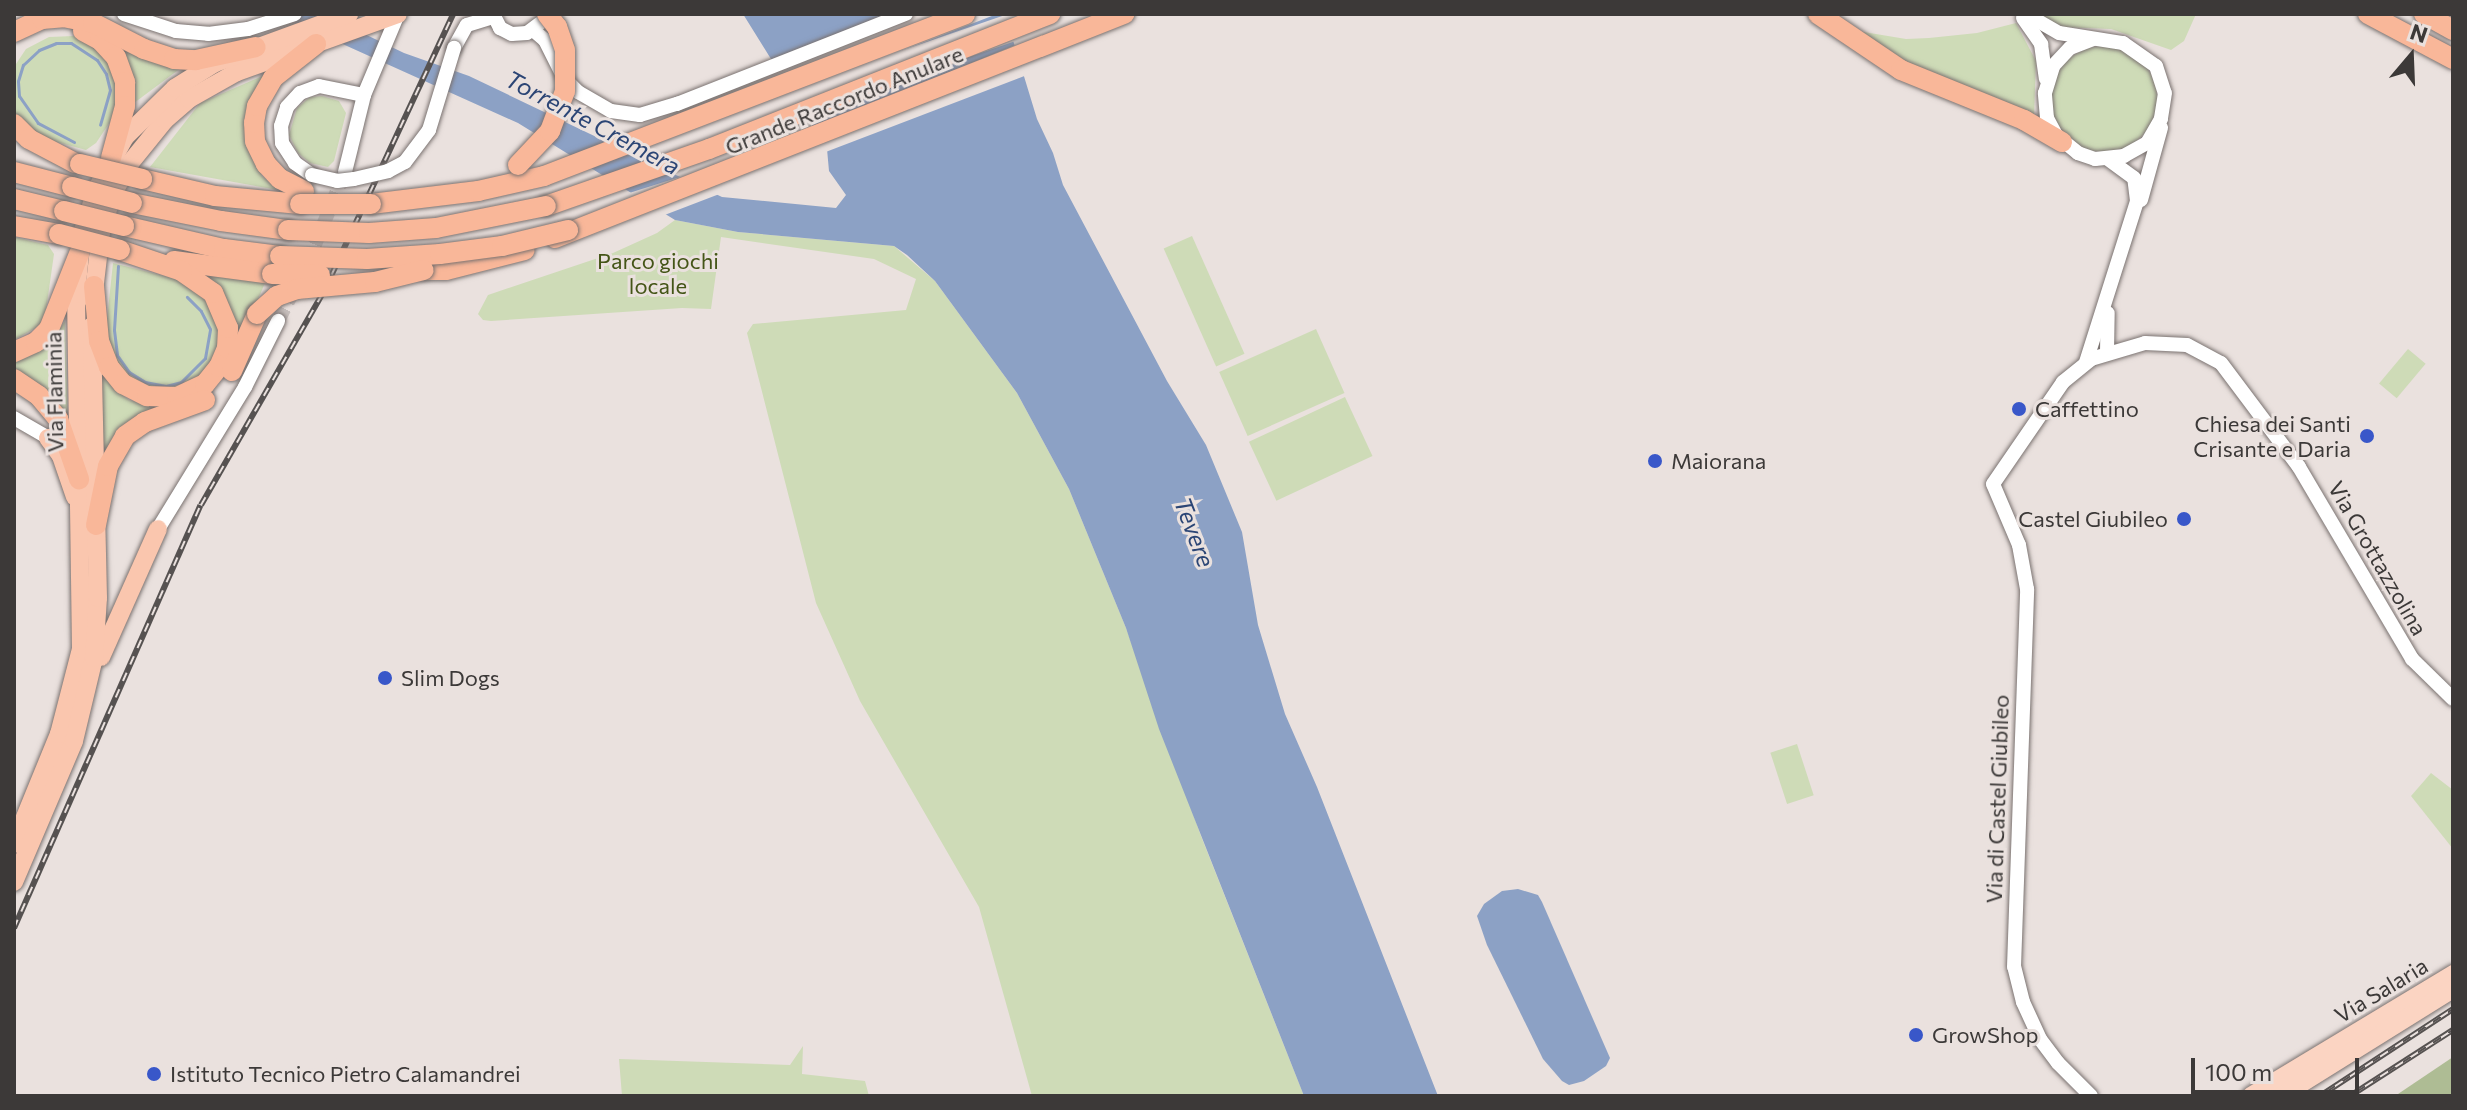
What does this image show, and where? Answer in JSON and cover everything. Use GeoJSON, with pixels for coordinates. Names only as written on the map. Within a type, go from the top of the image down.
{"type":"FeatureCollection","features":[{"type":"Feature","properties":{"kind":"highway","name":"Via Flaminia"},"geometry":{"type":"LineString","coordinates":[[14,882],[67,759],[90,686],[98,616],[94,286],[88,256],[87,215],[111,158],[136,124],[175,88],[215,63],[349,14]]}},
{"type":"Feature","properties":{"kind":"highway","name":"Grande Raccordo Anulare"},"geometry":{"type":"LineString","coordinates":[[14,146],[215,196],[305,190],[371,204],[443,196],[544,176],[965,14]]}},
{"type":"Feature","properties":{"kind":"highway","name":"Grande Raccordo Anulare"},"geometry":{"type":"LineString","coordinates":[[14,172],[132,203],[221,221],[288,230],[369,233],[436,228],[546,206],[709,149],[1050,14]]}},
{"type":"Feature","properties":{"kind":"highway","name":"Grande Raccordo Anulare"},"geometry":{"type":"LineString","coordinates":[[14,199],[276,265],[440,254],[502,246],[598,221],[1124,14]]}},
{"type":"Feature","properties":{"kind":"highway"},"geometry":{"type":"LineString","coordinates":[[1818,14],[1912,76],[2024,120],[2062,142]]}},
{"type":"Feature","properties":{"kind":"highway"},"geometry":{"type":"LineString","coordinates":[[2368,14],[2453,59]]}},
{"type":"Feature","properties":{"kind":"highway"},"geometry":{"type":"LineString","coordinates":[[2424,14],[2453,30]]}},
{"type":"Feature","properties":{"kind":"highway"},"geometry":{"type":"LineString","coordinates":[[14,32],[42,19],[71,17],[174,59],[196,60],[256,47]]}},
{"type":"Feature","properties":{"kind":"highway","name":"Via Flaminia"},"geometry":{"type":"LineString","coordinates":[[14,844],[59,734],[79,665],[83,629],[76,328],[88,256],[120,180],[165,120],[189,99],[237,72],[396,18]]}},
{"type":"Feature","properties":{"kind":"highway"},"geometry":{"type":"LineString","coordinates":[[443,196],[512,168],[538,147],[550,131],[563,100],[567,65],[559,31],[541,19]]}},
{"type":"Feature","properties":{"kind":"highway"},"geometry":{"type":"LineString","coordinates":[[14,49],[42,30],[60,26],[87,32],[104,44],[122,71],[126,90],[111,158]]}},
{"type":"Feature","properties":{"kind":"highway"},"geometry":{"type":"LineString","coordinates":[[305,190],[280,179],[266,164],[255,141],[254,123],[257,106],[273,78],[318,43]]}},
{"type":"Feature","properties":{"kind":"highway"},"geometry":{"type":"LineString","coordinates":[[14,124],[29,139],[78,164]]}},
{"type":"Feature","properties":{"kind":"highway"},"geometry":{"type":"LineString","coordinates":[[14,219],[57,234]]}},
{"type":"Feature","properties":{"kind":"highway"},"geometry":{"type":"LineString","coordinates":[[14,226],[147,257],[200,281],[213,293],[224,311],[228,328],[224,356],[212,376],[196,390],[177,397],[157,398],[123,384],[109,367],[99,341],[94,286]]}},
{"type":"Feature","properties":{"kind":"highway"},"geometry":{"type":"LineString","coordinates":[[147,257],[446,270],[512,253],[568,230]]}},
{"type":"Feature","properties":{"kind":"highway"},"geometry":{"type":"LineString","coordinates":[[14,352],[36,342],[49,329],[88,256]]}},
{"type":"Feature","properties":{"kind":"highway"},"geometry":{"type":"LineString","coordinates":[[96,525],[108,466],[120,442],[141,424],[193,406],[219,388],[233,368],[257,314],[272,299],[297,289],[375,282],[424,270]]}},
{"type":"Feature","properties":{"kind":"highway"},"geometry":{"type":"LineString","coordinates":[[14,379],[39,396],[58,419],[79,479]]}},
{"type":"Feature","properties":{"kind":"highway"},"geometry":{"type":"LineString","coordinates":[[48,438],[61,456],[80,508]]}},
{"type":"Feature","properties":{"kind":"highway"},"geometry":{"type":"LineString","coordinates":[[90,686],[158,529]]}},
{"type":"Feature","properties":{"kind":"main road","name":"Via Salaria"},"geometry":{"type":"LineString","coordinates":[[2251,1096],[2453,974]]}},
{"type":"Feature","properties":{"kind":"main road","name":"Via Salaria"},"geometry":{"type":"LineString","coordinates":[[2281,1096],[2453,989]]}},
{"type":"Feature","properties":{"kind":"street"},"geometry":{"type":"LineString","coordinates":[[124,14],[196,33],[227,33],[295,14]]}},
{"type":"Feature","properties":{"kind":"street"},"geometry":{"type":"LineString","coordinates":[[364,95],[319,86],[303,91],[287,107],[281,126],[282,143],[305,190],[388,171],[405,162],[426,137],[454,48],[467,25],[493,15],[500,28],[512,34],[541,19],[545,40],[564,78],[602,107],[640,115],[677,104],[906,14]]}},
{"type":"Feature","properties":{"kind":"street"},"geometry":{"type":"LineString","coordinates":[[2023,14],[2059,33],[2123,43],[2154,64],[2165,93],[2155,158],[2086,362]]}},
{"type":"Feature","properties":{"kind":"street"},"geometry":{"type":"LineString","coordinates":[[2023,14],[2043,47],[2047,118],[2062,142],[2084,156],[2108,159],[2128,170],[2136,181],[2136,209]]}},
{"type":"Feature","properties":{"kind":"street"},"geometry":{"type":"LineString","coordinates":[[345,172],[364,95],[396,18]]}},
{"type":"Feature","properties":{"kind":"street"},"geometry":{"type":"LineString","coordinates":[[2046,86],[2061,56],[2074,45],[2093,39]]}},
{"type":"Feature","properties":{"kind":"street"},"geometry":{"type":"LineString","coordinates":[[2108,159],[2142,147],[2161,119]]}},
{"type":"Feature","properties":{"kind":"street"},"geometry":{"type":"LineString","coordinates":[[2107,352],[2105,335],[2111,289]]}},
{"type":"Feature","properties":{"kind":"street"},"geometry":{"type":"LineString","coordinates":[[158,529],[245,387],[278,321]]}},
{"type":"Feature","properties":{"kind":"street","name":"Via Grottazzolina"},"geometry":{"type":"LineString","coordinates":[[1993,484],[2057,390],[2086,362],[2107,352],[2140,343],[2169,342],[2196,348],[2226,367],[2299,467],[2412,659],[2453,699]]}},
{"type":"Feature","properties":{"kind":"street"},"geometry":{"type":"LineString","coordinates":[[14,418],[48,438]]}},
{"type":"Feature","properties":{"kind":"street","name":"Via di Castel Giubileo"},"geometry":{"type":"LineString","coordinates":[[1993,484],[2019,545],[2027,589],[2013,962],[2023,1002],[2040,1039],[2058,1063],[2091,1096]]}},
{"type":"Feature","properties":{"kind":"green space"},"geometry":{"type":"Polygon","coordinates":[[[2038,14],[2196,14],[2184,41],[2171,50],[2111,29],[2059,27],[2038,14]]]}},
{"type":"Feature","properties":{"kind":"green space"},"geometry":{"type":"Polygon","coordinates":[[[2016,23],[2036,61],[2034,117],[1918,71],[1852,30],[1906,39],[1977,33],[2016,23]]]}},
{"type":"Feature","properties":{"kind":"green space"},"geometry":{"type":"Polygon","coordinates":[[[104,35],[185,65],[130,106],[104,35]]]}},
{"type":"Feature","properties":{"kind":"green space"},"geometry":{"type":"Polygon","coordinates":[[[74,36],[99,48],[113,69],[117,100],[110,122],[96,143],[86,150],[35,136],[14,114],[14,67],[26,49],[49,37],[74,36]]]}},
{"type":"Feature","properties":{"kind":"green space"},"geometry":{"type":"Polygon","coordinates":[[[2104,46],[2124,50],[2141,62],[2153,79],[2157,99],[2153,119],[2141,136],[2124,148],[2104,152],[2084,148],[2067,136],[2055,119],[2051,99],[2055,79],[2067,62],[2084,50],[2104,46]]]}},
{"type":"Feature","properties":{"kind":"green space"},"geometry":{"type":"Polygon","coordinates":[[[267,74],[249,103],[248,147],[262,176],[278,190],[150,167],[200,103],[267,74]]]}},
{"type":"Feature","properties":{"kind":"green space"},"geometry":{"type":"Polygon","coordinates":[[[322,96],[339,101],[346,113],[334,161],[328,167],[310,163],[298,153],[289,135],[297,108],[310,97],[322,96]]]}},
{"type":"Feature","properties":{"kind":"green space","name":"Parco giochi locale"},"geometry":{"type":"Polygon","coordinates":[[[675,220],[738,232],[894,246],[935,281],[1017,393],[1069,489],[1126,628],[1201,836],[1304,1096],[1032,1096],[979,907],[860,701],[816,603],[747,333],[753,324],[906,310],[916,279],[874,259],[721,237],[711,309],[682,308],[491,321],[483,320],[478,314],[488,295],[613,253],[657,233],[675,220]]]}},
{"type":"Feature","properties":{"kind":"green space"},"geometry":{"type":"Polygon","coordinates":[[[1192,236],[1244,354],[1216,366],[1164,249],[1192,236]]]}},
{"type":"Feature","properties":{"kind":"green space"},"geometry":{"type":"Polygon","coordinates":[[[14,237],[48,245],[54,254],[45,317],[39,326],[14,340],[14,237]]]}},
{"type":"Feature","properties":{"kind":"green space"},"geometry":{"type":"Polygon","coordinates":[[[113,263],[196,284],[222,321],[219,355],[195,384],[160,393],[128,381],[109,350],[106,329],[113,263]]]}},
{"type":"Feature","properties":{"kind":"green space"},"geometry":{"type":"Polygon","coordinates":[[[200,272],[265,283],[236,350],[200,272]]]}},
{"type":"Feature","properties":{"kind":"green space"},"geometry":{"type":"Polygon","coordinates":[[[65,321],[68,423],[14,374],[14,360],[58,331],[65,321]]]}},
{"type":"Feature","properties":{"kind":"green space"},"geometry":{"type":"Polygon","coordinates":[[[1316,329],[1344,393],[1248,436],[1219,372],[1316,329]]]}},
{"type":"Feature","properties":{"kind":"green space"},"geometry":{"type":"Polygon","coordinates":[[[2408,349],[2426,364],[2397,398],[2379,383],[2408,349]]]}},
{"type":"Feature","properties":{"kind":"green space"},"geometry":{"type":"Polygon","coordinates":[[[102,368],[116,390],[129,400],[167,410],[116,432],[102,456],[102,368]]]}},
{"type":"Feature","properties":{"kind":"green space"},"geometry":{"type":"Polygon","coordinates":[[[1345,397],[1372,456],[1276,501],[1249,442],[1345,397]]]}},
{"type":"Feature","properties":{"kind":"green space"},"geometry":{"type":"Polygon","coordinates":[[[1797,744],[1814,795],[1787,804],[1770,753],[1797,744]]]}},
{"type":"Feature","properties":{"kind":"green space"},"geometry":{"type":"Polygon","coordinates":[[[2431,773],[2453,790],[2453,849],[2411,796],[2431,773]]]}},
{"type":"Feature","properties":{"kind":"green space"},"geometry":{"type":"Polygon","coordinates":[[[803,1046],[802,1074],[865,1081],[869,1096],[622,1096],[619,1059],[790,1065],[803,1046]]]}},
{"type":"Feature","properties":{"kind":"green space"},"geometry":{"type":"Polygon","coordinates":[[[2453,1057],[2453,1096],[2395,1096],[2453,1057]]]}},
{"type":"Feature","properties":{"kind":"water","name":"Tevere"},"geometry":{"type":"Polygon","coordinates":[[[276,14],[323,14],[404,53],[469,76],[722,197],[836,208],[846,195],[829,171],[827,149],[743,14],[1005,14],[1037,119],[1053,153],[1063,185],[1167,381],[1206,445],[1242,532],[1258,625],[1285,714],[1317,787],[1438,1096],[1304,1096],[1159,729],[1126,628],[1069,489],[1017,393],[935,281],[894,246],[738,232],[675,220],[518,123],[276,14]]]}},
{"type":"Feature","properties":{"kind":"water"},"geometry":{"type":"Polygon","coordinates":[[[1518,889],[1538,895],[1542,902],[1610,1058],[1606,1066],[1584,1081],[1569,1085],[1543,1059],[1487,945],[1477,916],[1484,904],[1502,891],[1518,889]]]}},
{"type":"Feature","properties":{"kind":"pier"},"geometry":{"type":"Polygon","coordinates":[[[894,14],[997,14],[788,95],[768,62],[894,14]]]}},
{"type":"Feature","properties":{"kind":"pier"},"geometry":{"type":"Polygon","coordinates":[[[1008,14],[1017,40],[797,116],[788,90],[1008,14]]]}},
{"type":"Feature","properties":{"kind":"pier"},"geometry":{"type":"Polygon","coordinates":[[[1018,44],[1027,75],[823,153],[810,129],[1018,44]]]}},
{"type":"Feature","properties":{"kind":"pier"},"geometry":{"type":"Polygon","coordinates":[[[683,176],[722,193],[662,216],[626,194],[683,176]]]}},
{"type":"Feature","properties":{"kind":"waterway"},"geometry":{"type":"LineString","coordinates":[[74,142],[38,123],[19,96],[18,81],[23,65],[39,50],[56,43],[71,43],[97,60],[106,74],[110,90],[100,125]]}},
{"type":"Feature","properties":{"kind":"waterway"},"geometry":{"type":"LineString","coordinates":[[118,266],[114,330],[117,355],[129,372],[145,382],[166,386],[181,382],[205,358],[210,329],[201,311],[187,297]]}},
{"type":"Feature","properties":{"kind":"tunnel"},"geometry":{"type":"LineString","coordinates":[[307,264],[345,172]]}},
{"type":"Feature","properties":{"kind":"tunnel"},"geometry":{"type":"LineString","coordinates":[[278,321],[296,286]]}},
{"type":"Feature","properties":{"kind":"railway"},"geometry":{"type":"LineString","coordinates":[[14,928],[201,505],[324,291],[453,14]]}},
{"type":"Feature","properties":{"kind":"railway"},"geometry":{"type":"LineString","coordinates":[[2320,1096],[2453,1009]]}},
{"type":"Feature","properties":{"kind":"railway"},"geometry":{"type":"LineString","coordinates":[[2350,1096],[2453,1030]]}},
{"type":"Feature","properties":{"kind":"place","name":"Caffettino"},"geometry":{"type":"Point","coordinates":[2019,409]}},
{"type":"Feature","properties":{"kind":"place","name":"Chiesa dei Santi Crisante e Daria"},"geometry":{"type":"Point","coordinates":[2367,436]}},
{"type":"Feature","properties":{"kind":"place","name":"Maiorana"},"geometry":{"type":"Point","coordinates":[1655,461]}},
{"type":"Feature","properties":{"kind":"place","name":"Castel Giubileo"},"geometry":{"type":"Point","coordinates":[2184,519]}},
{"type":"Feature","properties":{"kind":"place","name":"Slim Dogs"},"geometry":{"type":"Point","coordinates":[385,678]}},
{"type":"Feature","properties":{"kind":"place","name":"GrowShop"},"geometry":{"type":"Point","coordinates":[1916,1035]}},
{"type":"Feature","properties":{"kind":"place","name":"Istituto Tecnico Pietro Calamandrei"},"geometry":{"type":"Point","coordinates":[154,1074]}},
{"type":"Feature","properties":{"kind":"water label","name":"Torrente Cremera"},"geometry":{"type":"Point","coordinates":[593,122]}}]}
